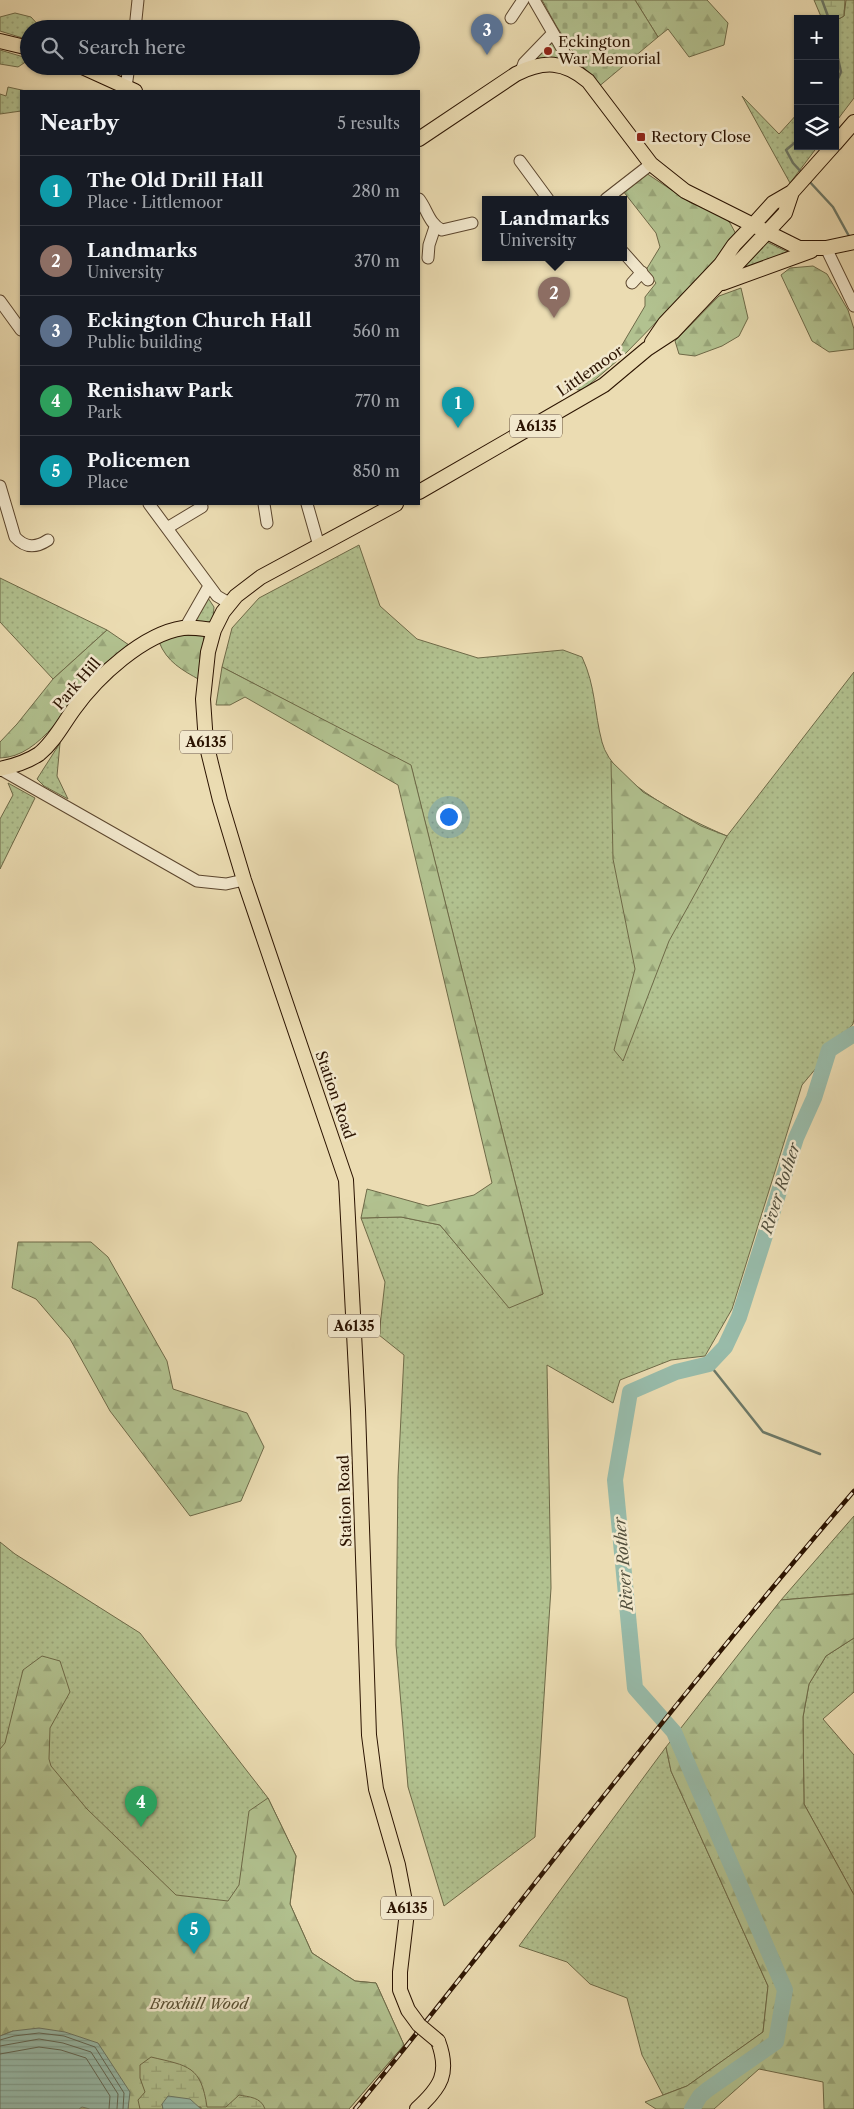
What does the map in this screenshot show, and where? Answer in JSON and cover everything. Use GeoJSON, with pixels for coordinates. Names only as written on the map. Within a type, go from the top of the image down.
{"type":"FeatureCollection","features":[{"type":"Feature","properties":{"kind":"main road"},"geometry":{"type":"LineString","coordinates":[[0,41],[20,46]]}},
{"type":"Feature","properties":{"kind":"main road"},"geometry":{"type":"LineString","coordinates":[[420,138],[521,71],[530,67],[549,64],[575,71],[588,81],[652,164],[686,191],[799,248],[822,249]]}},
{"type":"Feature","properties":{"kind":"main road"},"geometry":{"type":"LineString","coordinates":[[100,75],[130,89]]}},
{"type":"Feature","properties":{"kind":"main road","name":"A6135"},"geometry":{"type":"LineString","coordinates":[[839,139],[854,122]]}},
{"type":"Feature","properties":{"kind":"main road","name":"A6135"},"geometry":{"type":"LineString","coordinates":[[753,225],[765,222],[775,214],[830,150]]}},
{"type":"Feature","properties":{"kind":"main road","name":"A6135"},"geometry":{"type":"LineString","coordinates":[[721,264],[759,232],[767,232],[785,212],[792,192]]}},
{"type":"Feature","properties":{"kind":"main road","name":"Littlemoor"},"geometry":{"type":"LineString","coordinates":[[647,349],[665,323],[721,264],[734,245],[753,225]]}},
{"type":"Feature","properties":{"kind":"main road","name":"Littlemoor"},"geometry":{"type":"LineString","coordinates":[[420,491],[604,386],[647,349],[673,332],[767,232]]}},
{"type":"Feature","properties":{"kind":"main road"},"geometry":{"type":"LineString","coordinates":[[718,285],[822,249],[854,242]]}},
{"type":"Feature","properties":{"kind":"main road","name":"A6135"},"geometry":{"type":"LineString","coordinates":[[244,880],[220,800],[206,743],[203,699],[208,652],[214,630],[229,604],[261,577],[394,505]]}},
{"type":"Feature","properties":{"kind":"main road","name":"Park Hill"},"geometry":{"type":"LineString","coordinates":[[0,769],[28,761],[40,753],[99,678],[116,664],[165,633],[185,628],[214,630]]}},
{"type":"Feature","properties":{"kind":"main road","name":"Station Road"},"geometry":{"type":"LineString","coordinates":[[244,880],[346,1180],[358,1410],[370,1735],[376,1789],[398,1865],[408,1912],[400,1972],[400,1990],[408,2010],[419,2025],[438,2041],[443,2054],[444,2069],[442,2080],[427,2100],[417,2109]]}},
{"type":"Feature","properties":{"kind":"street"},"geometry":{"type":"LineString","coordinates":[[136,20],[138,0]]}},
{"type":"Feature","properties":{"kind":"street"},"geometry":{"type":"LineString","coordinates":[[511,18],[523,0]]}},
{"type":"Feature","properties":{"kind":"street"},"geometry":{"type":"LineString","coordinates":[[534,0],[575,71]]}},
{"type":"Feature","properties":{"kind":"street"},"geometry":{"type":"LineString","coordinates":[[521,71],[524,62],[553,33]]}},
{"type":"Feature","properties":{"kind":"street"},"geometry":{"type":"LineString","coordinates":[[129,75],[130,89]]}},
{"type":"Feature","properties":{"kind":"street"},"geometry":{"type":"LineString","coordinates":[[520,161],[546,196]]}},
{"type":"Feature","properties":{"kind":"street"},"geometry":{"type":"LineString","coordinates":[[610,196],[652,164]]}},
{"type":"Feature","properties":{"kind":"street"},"geometry":{"type":"LineString","coordinates":[[420,200],[435,227],[442,230],[472,223]]}},
{"type":"Feature","properties":{"kind":"street"},"geometry":{"type":"LineString","coordinates":[[428,258],[429,245],[435,227]]}},
{"type":"Feature","properties":{"kind":"street"},"geometry":{"type":"LineString","coordinates":[[822,249],[854,306]]}},
{"type":"Feature","properties":{"kind":"street"},"geometry":{"type":"LineString","coordinates":[[627,256],[645,276],[632,283]]}},
{"type":"Feature","properties":{"kind":"street"},"geometry":{"type":"LineString","coordinates":[[0,301],[20,329]]}},
{"type":"Feature","properties":{"kind":"street"},"geometry":{"type":"LineString","coordinates":[[0,486],[15,538],[20,543],[32,546],[39,546],[48,540]]}},
{"type":"Feature","properties":{"kind":"street"},"geometry":{"type":"LineString","coordinates":[[150,505],[217,596],[229,604]]}},
{"type":"Feature","properties":{"kind":"street"},"geometry":{"type":"LineString","coordinates":[[264,505],[267,523]]}},
{"type":"Feature","properties":{"kind":"street"},"geometry":{"type":"LineString","coordinates":[[307,505],[319,546]]}},
{"type":"Feature","properties":{"kind":"street"},"geometry":{"type":"LineString","coordinates":[[166,528],[202,507]]}},
{"type":"Feature","properties":{"kind":"street"},"geometry":{"type":"LineString","coordinates":[[185,628],[210,586]]}},
{"type":"Feature","properties":{"kind":"street"},"geometry":{"type":"LineString","coordinates":[[0,769],[197,881],[226,884],[244,880]]}},
{"type":"Feature","properties":{"kind":"green space"},"geometry":{"type":"Polygon","coordinates":[[[542,0],[635,0],[658,37],[597,88],[557,27],[542,0]]]}},
{"type":"Feature","properties":{"kind":"green space"},"geometry":{"type":"Polygon","coordinates":[[[635,0],[707,0],[728,23],[724,45],[689,57],[668,29],[658,37],[635,0]]]}},
{"type":"Feature","properties":{"kind":"green space"},"geometry":{"type":"Polygon","coordinates":[[[814,0],[845,0],[844,16],[839,19],[839,15],[820,15],[814,0]]]}},
{"type":"Feature","properties":{"kind":"green space"},"geometry":{"type":"Polygon","coordinates":[[[846,0],[854,0],[854,98],[839,118],[839,19],[844,16],[846,0]]]}},
{"type":"Feature","properties":{"kind":"green space"},"geometry":{"type":"Polygon","coordinates":[[[15,13],[31,17],[34,20],[20,20],[20,37],[0,31],[0,17],[15,13]]]}},
{"type":"Feature","properties":{"kind":"green space"},"geometry":{"type":"Polygon","coordinates":[[[553,42],[565,61],[532,60],[543,51],[550,56],[552,51],[548,47],[553,42]]]}},
{"type":"Feature","properties":{"kind":"green space"},"geometry":{"type":"Polygon","coordinates":[[[0,50],[20,56],[20,66],[18,67],[0,64],[0,50]]]}},
{"type":"Feature","properties":{"kind":"green space"},"geometry":{"type":"Polygon","coordinates":[[[8,87],[22,90],[20,111],[0,114],[0,94],[6,96],[8,87]]]}},
{"type":"Feature","properties":{"kind":"green space"},"geometry":{"type":"Polygon","coordinates":[[[742,96],[779,134],[794,117],[794,150],[815,150],[790,183],[742,96]]]}},
{"type":"Feature","properties":{"kind":"green space"},"geometry":{"type":"Polygon","coordinates":[[[646,173],[691,203],[721,214],[730,223],[737,236],[719,258],[624,355],[584,389],[578,390],[569,386],[622,345],[645,306],[645,297],[656,283],[646,270],[660,247],[656,233],[623,191],[646,173]]]}},
{"type":"Feature","properties":{"kind":"green space"},"geometry":{"type":"Polygon","coordinates":[[[767,242],[794,255],[738,274],[764,244],[767,242]]]}},
{"type":"Feature","properties":{"kind":"green space"},"geometry":{"type":"Polygon","coordinates":[[[813,266],[827,274],[848,310],[854,329],[854,349],[829,352],[812,341],[781,275],[790,268],[813,266]]]}},
{"type":"Feature","properties":{"kind":"green space"},"geometry":{"type":"Polygon","coordinates":[[[741,288],[748,318],[739,336],[722,346],[695,356],[679,354],[675,341],[719,296],[741,288]]]}},
{"type":"Feature","properties":{"kind":"green space"},"geometry":{"type":"Polygon","coordinates":[[[359,545],[380,606],[417,639],[478,658],[563,650],[582,657],[590,679],[602,742],[609,757],[621,772],[636,786],[655,799],[694,821],[727,836],[854,672],[853,1024],[802,1085],[732,1309],[705,1356],[671,1360],[620,1380],[613,1403],[547,1365],[551,1588],[535,1837],[444,1906],[408,1787],[396,1645],[398,1477],[404,1355],[379,1335],[385,1282],[361,1218],[401,1217],[440,1225],[509,1307],[543,1294],[411,766],[222,667],[232,628],[259,598],[359,545]]]}},
{"type":"Feature","properties":{"kind":"green space"},"geometry":{"type":"Polygon","coordinates":[[[0,578],[107,630],[53,679],[0,622],[0,578]]]}},
{"type":"Feature","properties":{"kind":"green space"},"geometry":{"type":"Polygon","coordinates":[[[208,598],[214,607],[213,619],[206,624],[193,622],[208,598]]]}},
{"type":"Feature","properties":{"kind":"green space"},"geometry":{"type":"Polygon","coordinates":[[[107,630],[129,645],[98,670],[42,738],[29,748],[15,755],[0,758],[0,742],[53,679],[107,630]]]}},
{"type":"Feature","properties":{"kind":"green space"},"geometry":{"type":"Polygon","coordinates":[[[179,635],[204,636],[200,680],[181,669],[162,649],[159,642],[179,635]]]}},
{"type":"Feature","properties":{"kind":"green space"},"geometry":{"type":"Polygon","coordinates":[[[222,667],[411,765],[543,1294],[509,1308],[440,1225],[401,1217],[361,1218],[367,1189],[428,1206],[474,1195],[492,1183],[398,785],[245,697],[230,705],[216,705],[222,667]]]}},
{"type":"Feature","properties":{"kind":"green space"},"geometry":{"type":"Polygon","coordinates":[[[60,743],[57,776],[68,799],[44,786],[37,779],[60,743]]]}},
{"type":"Feature","properties":{"kind":"green space"},"geometry":{"type":"Polygon","coordinates":[[[611,761],[643,792],[701,826],[727,836],[669,941],[623,1061],[614,1050],[635,969],[613,859],[611,761]]]}},
{"type":"Feature","properties":{"kind":"green space"},"geometry":{"type":"Polygon","coordinates":[[[8,783],[35,798],[0,869],[0,819],[13,795],[8,783]]]}},
{"type":"Feature","properties":{"kind":"green space"},"geometry":{"type":"Polygon","coordinates":[[[18,1242],[91,1242],[108,1257],[167,1361],[173,1389],[247,1413],[264,1447],[241,1501],[190,1516],[110,1411],[70,1339],[36,1299],[12,1288],[18,1242]]]}},
{"type":"Feature","properties":{"kind":"green space"},"geometry":{"type":"Polygon","coordinates":[[[854,1516],[854,1594],[781,1600],[854,1516]]]}},
{"type":"Feature","properties":{"kind":"green space","name":"Broxhill Wood"},"geometry":{"type":"Polygon","coordinates":[[[0,1542],[15,1554],[140,1633],[268,1798],[296,1856],[290,1904],[312,1953],[355,1981],[376,1983],[404,2045],[349,2109],[0,2109],[0,1542]]]}},
{"type":"Feature","properties":{"kind":"green space"},"geometry":{"type":"Polygon","coordinates":[[[854,1594],[854,1638],[826,1656],[809,1684],[803,1717],[804,1804],[854,1895],[854,2109],[824,2109],[823,2082],[759,2069],[714,2109],[656,2109],[645,2102],[687,2086],[763,2032],[768,1986],[671,1771],[666,1747],[781,1600],[854,1594]]]}},
{"type":"Feature","properties":{"kind":"green space"},"geometry":{"type":"Polygon","coordinates":[[[854,1638],[854,1692],[823,1719],[854,1755],[854,1895],[804,1804],[803,1717],[809,1684],[826,1656],[854,1638]]]}},
{"type":"Feature","properties":{"kind":"green space","name":"Broxhill Wood"},"geometry":{"type":"Polygon","coordinates":[[[42,1656],[60,1661],[70,1692],[50,1728],[49,1759],[51,1766],[87,1809],[176,1895],[228,1901],[239,1885],[249,1811],[268,1798],[296,1856],[290,1904],[312,1953],[355,1981],[376,1983],[404,2045],[349,2109],[128,2109],[129,2092],[13,2031],[0,2036],[0,1749],[5,1743],[23,1670],[42,1656]]]}},
{"type":"Feature","properties":{"kind":"green space"},"geometry":{"type":"Polygon","coordinates":[[[666,1747],[671,1771],[768,1986],[763,2032],[687,2086],[663,2095],[642,2055],[627,1998],[590,1984],[567,1962],[519,1946],[666,1747]]]}},
{"type":"Feature","properties":{"kind":"green space"},"geometry":{"type":"Polygon","coordinates":[[[151,2057],[175,2063],[191,2070],[201,2083],[207,2107],[226,2107],[239,2095],[258,2100],[265,2109],[201,2109],[201,2107],[162,2104],[163,2109],[140,2109],[138,2100],[145,2092],[140,2078],[140,2065],[151,2057]]]}},
{"type":"Feature","properties":{"kind":"water"},"geometry":{"type":"Polygon","coordinates":[[[39,2028],[65,2032],[98,2043],[130,2092],[128,2109],[90,2109],[82,2107],[79,2109],[0,2109],[0,2036],[13,2031],[39,2028]]]}},
{"type":"Feature","properties":{"kind":"water"},"geometry":{"type":"Polygon","coordinates":[[[168,2096],[190,2099],[201,2109],[163,2109],[162,2104],[168,2096]]]}},
{"type":"Feature","properties":{"kind":"waterway"},"geometry":{"type":"LineString","coordinates":[[822,0],[828,15]]}},
{"type":"Feature","properties":{"kind":"waterway"},"geometry":{"type":"LineString","coordinates":[[839,63],[841,72],[839,76]]}},
{"type":"Feature","properties":{"kind":"waterway"},"geometry":{"type":"LineString","coordinates":[[794,143],[786,150],[793,163],[803,174]]}},
{"type":"Feature","properties":{"kind":"waterway"},"geometry":{"type":"LineString","coordinates":[[808,180],[833,207],[850,238]]}},
{"type":"Feature","properties":{"kind":"waterway","name":"River Rother"},"geometry":{"type":"LineString","coordinates":[[692,2109],[700,2096],[707,2090],[776,2042],[785,1990],[674,1732],[635,1688],[615,1480],[630,1392],[676,1372],[709,1364],[725,1347],[739,1317],[796,1138],[814,1098],[829,1050],[854,1034]]}},
{"type":"Feature","properties":{"kind":"waterway"},"geometry":{"type":"LineString","coordinates":[[709,1364],[763,1432],[820,1454]]}},
{"type":"Feature","properties":{"kind":"railway"},"geometry":{"type":"LineString","coordinates":[[355,2109],[676,1706],[854,1491]]}},
{"type":"Feature","properties":{"kind":"place","name":"Eckington War Memorial"},"geometry":{"type":"Point","coordinates":[548,51]}},
{"type":"Feature","properties":{"kind":"place","name":"Eckington Church Hall"},"geometry":{"type":"Point","coordinates":[487,55]}},
{"type":"Feature","properties":{"kind":"place","name":"Rectory Close"},"geometry":{"type":"Point","coordinates":[641,137]}},
{"type":"Feature","properties":{"kind":"place","name":"Landmarks"},"geometry":{"type":"Point","coordinates":[554,318]}},
{"type":"Feature","properties":{"kind":"place","name":"The Old Drill Hall"},"geometry":{"type":"Point","coordinates":[458,428]}},
{"type":"Feature","properties":{"kind":"place","name":"Renishaw Park"},"geometry":{"type":"Point","coordinates":[141,1827]}},
{"type":"Feature","properties":{"kind":"place","name":"Policemen"},"geometry":{"type":"Point","coordinates":[194,1954]}}]}
